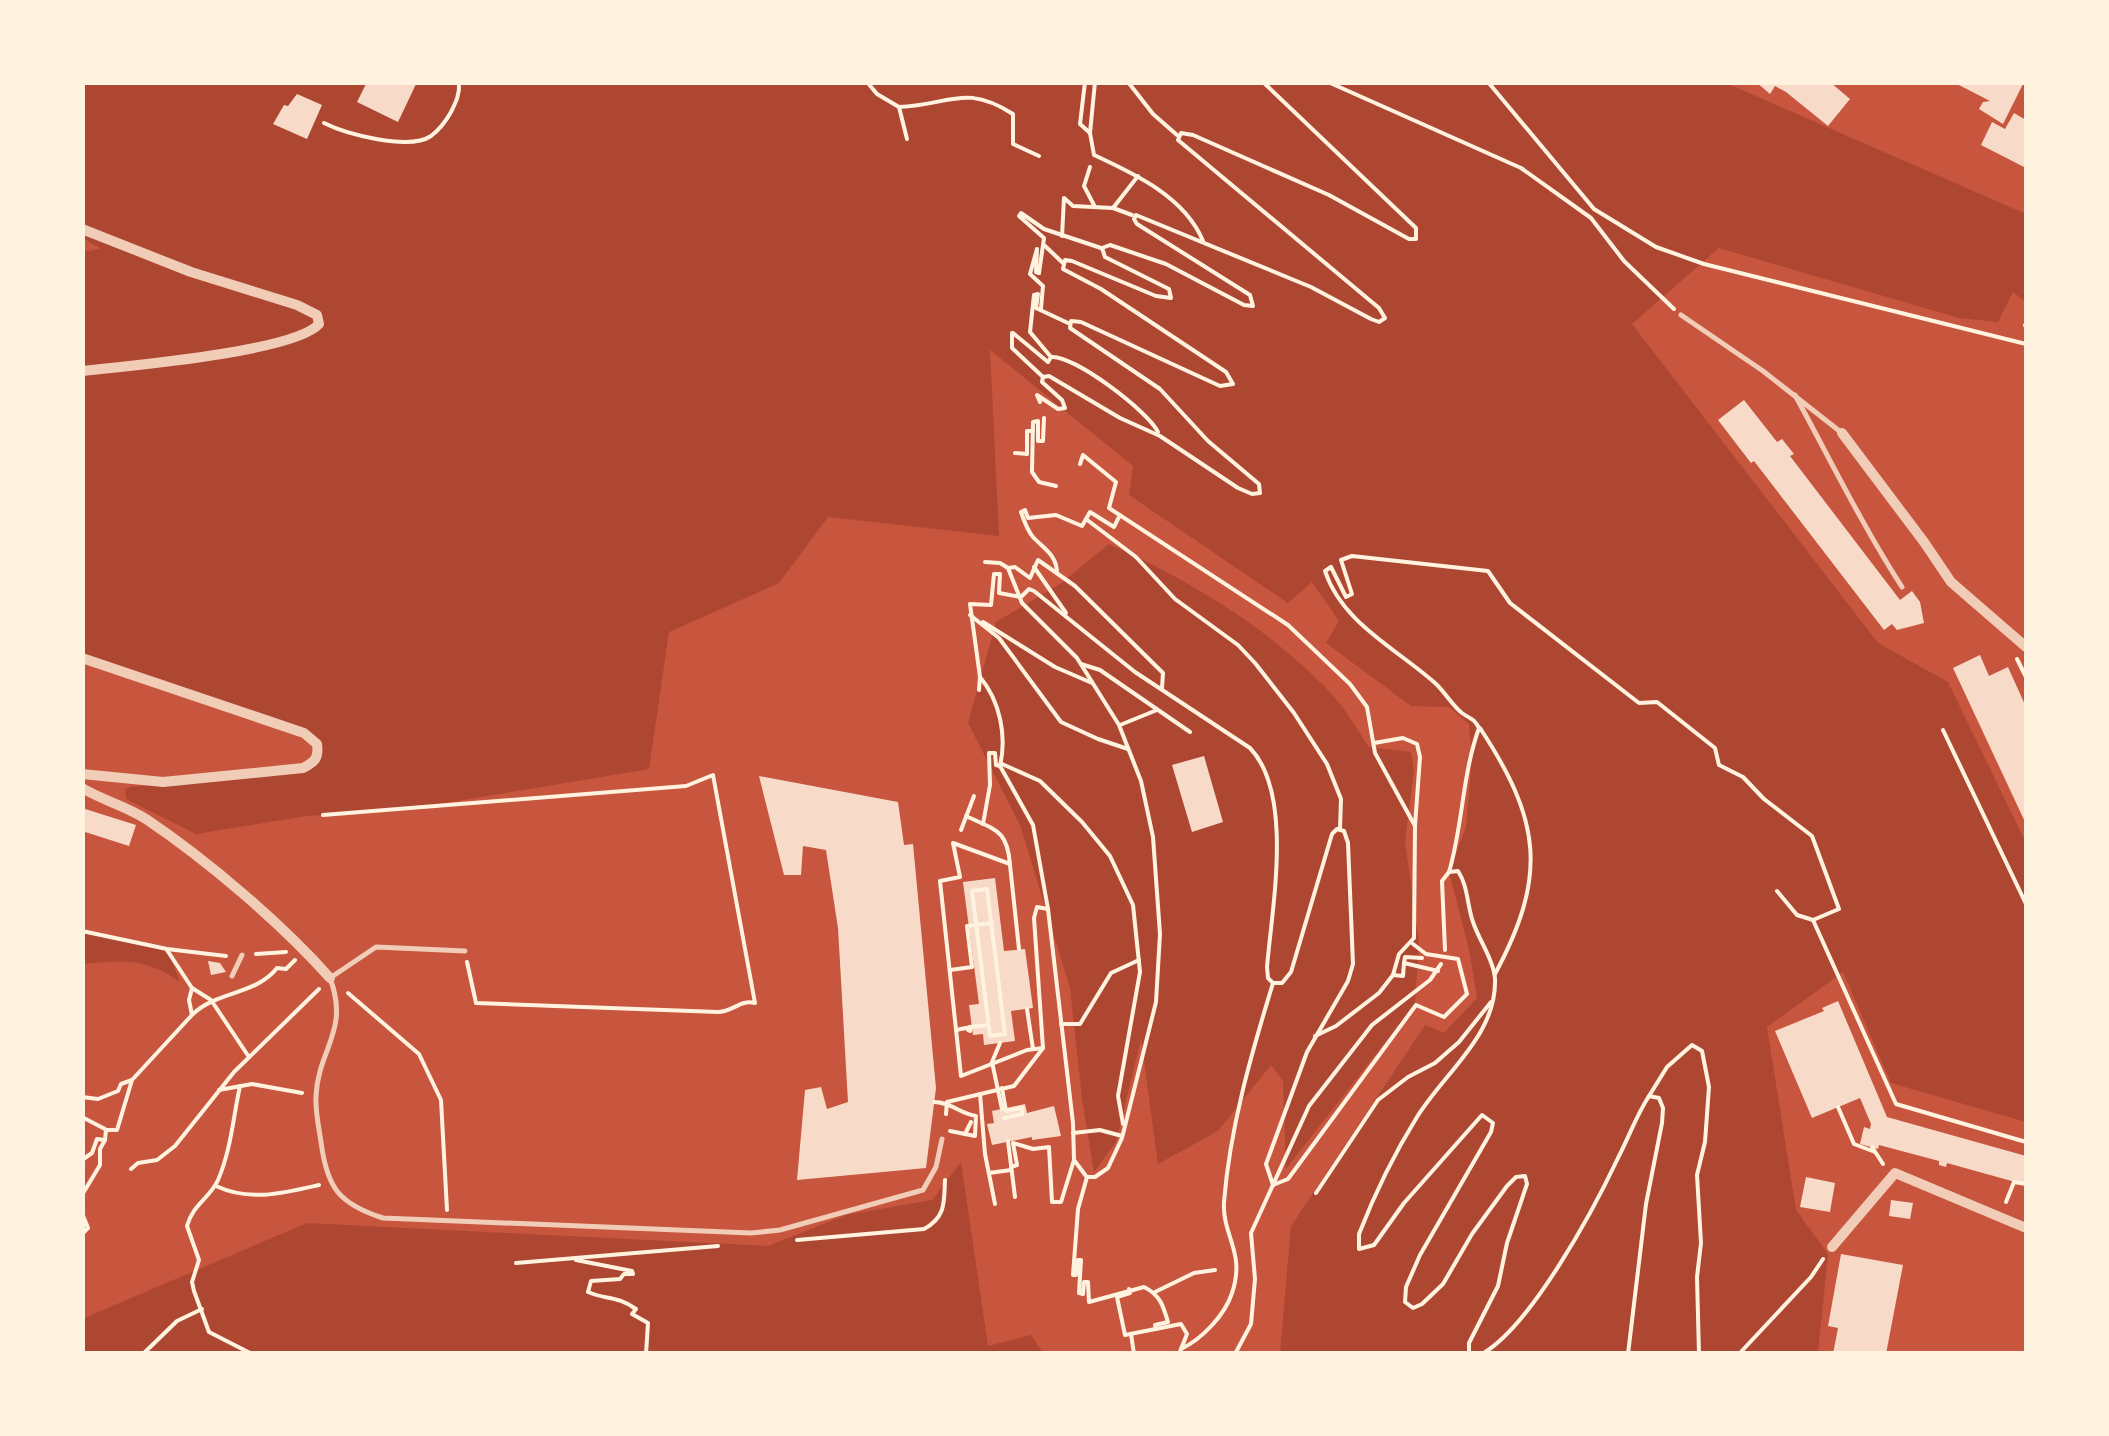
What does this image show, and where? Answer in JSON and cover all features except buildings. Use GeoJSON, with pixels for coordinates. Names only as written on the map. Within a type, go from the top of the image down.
{"type":"FeatureCollection","features":[{"type":"Feature","properties":{"kind":"street"},"geometry":{"type":"LineString","coordinates":[[82,230],[191,272],[297,305],[319,320],[312,332],[285,341],[180,360],[82,371]]}},
{"type":"Feature","properties":{"kind":"street"},"geometry":{"type":"LineString","coordinates":[[1842,433],[1951,582],[2026,647]]}},
{"type":"Feature","properties":{"kind":"street"},"geometry":{"type":"LineString","coordinates":[[82,658],[304,733],[317,744],[319,755],[303,768],[163,782],[82,774]]}},
{"type":"Feature","properties":{"kind":"street"},"geometry":{"type":"LineString","coordinates":[[82,788],[156,827],[212,868],[306,950],[330,978]]}},
{"type":"Feature","properties":{"kind":"street"},"geometry":{"type":"LineString","coordinates":[[1832,1247],[1895,1173],[2026,1228]]}},
{"type":"Feature","properties":{"kind":"lane"},"geometry":{"type":"LineString","coordinates":[[1682,315],[1842,433]]}},
{"type":"Feature","properties":{"kind":"lane"},"geometry":{"type":"LineString","coordinates":[[1794,395],[1865,529],[1902,587]]}},
{"type":"Feature","properties":{"kind":"lane"},"geometry":{"type":"LineString","coordinates":[[465,952],[376,947],[330,978],[338,999],[338,1017],[316,1095],[329,1183],[358,1210],[383,1218],[682,1232],[780,1230],[923,1190],[936,1167],[942,1139]]}},
{"type":"Feature","properties":{"kind":"lane"},"geometry":{"type":"LineString","coordinates":[[232,976],[242,955]]}},
{"type":"Feature","properties":{"kind":"path"},"geometry":{"type":"LineString","coordinates":[[324,123],[343,132],[409,142],[429,138],[446,122],[457,98],[459,82]]}},
{"type":"Feature","properties":{"kind":"path"},"geometry":{"type":"LineString","coordinates":[[867,82],[899,107],[924,106],[968,95],[994,102],[1013,114],[1013,144],[1039,156]]}},
{"type":"Feature","properties":{"kind":"path"},"geometry":{"type":"LineString","coordinates":[[1062,236],[1064,198],[1073,206],[1113,208],[1142,216],[1311,287],[1375,321],[1385,318],[1273,217],[1181,145],[1178,136],[1152,114],[1128,82]]}},
{"type":"Feature","properties":{"kind":"path"},"geometry":{"type":"LineString","coordinates":[[1178,136],[1187,133],[1329,195],[1409,239],[1416,239],[1418,230],[1413,224],[1262,82]]}},
{"type":"Feature","properties":{"kind":"path"},"geometry":{"type":"LineString","coordinates":[[1328,82],[1521,168],[1591,218],[1624,261],[1682,315]]}},
{"type":"Feature","properties":{"kind":"path"},"geometry":{"type":"LineString","coordinates":[[1488,82],[1594,209],[1648,243],[1676,255],[2026,344]]}},
{"type":"Feature","properties":{"kind":"path"},"geometry":{"type":"LineString","coordinates":[[1090,133],[1081,123],[1084,84],[1095,84],[1090,133],[1094,155],[1139,176],[1191,220],[1204,242]]}},
{"type":"Feature","properties":{"kind":"path"},"geometry":{"type":"LineString","coordinates":[[1083,98],[1094,100]]}},
{"type":"Feature","properties":{"kind":"path"},"geometry":{"type":"LineString","coordinates":[[899,107],[907,138]]}},
{"type":"Feature","properties":{"kind":"path"},"geometry":{"type":"LineString","coordinates":[[1082,110],[1092,111]]}},
{"type":"Feature","properties":{"kind":"path"},"geometry":{"type":"LineString","coordinates":[[1081,123],[1091,122]]}},
{"type":"Feature","properties":{"kind":"path"},"geometry":{"type":"LineString","coordinates":[[1090,167],[1084,186],[1095,207]]}},
{"type":"Feature","properties":{"kind":"path"},"geometry":{"type":"LineString","coordinates":[[1113,208],[1139,176]]}},
{"type":"Feature","properties":{"kind":"path"},"geometry":{"type":"LineString","coordinates":[[1591,218],[1594,209]]}},
{"type":"Feature","properties":{"kind":"path"},"geometry":{"type":"LineString","coordinates":[[1041,308],[1043,286],[1030,274],[1037,250],[1039,273],[1044,238],[1026,225],[1021,214],[1044,230],[1102,248]]}},
{"type":"Feature","properties":{"kind":"path"},"geometry":{"type":"LineString","coordinates":[[1102,248],[1107,244],[1140,253],[1253,306],[1250,295],[1137,224],[1134,216]]}},
{"type":"Feature","properties":{"kind":"path"},"geometry":{"type":"LineString","coordinates":[[1044,245],[1063,263],[1065,271],[1101,289],[1226,372],[1233,384],[1220,386],[1086,324],[1073,320],[1070,324]]}},
{"type":"Feature","properties":{"kind":"path"},"geometry":{"type":"LineString","coordinates":[[1063,263],[1072,260],[1156,296],[1171,298],[1169,288],[1104,257],[1102,248]]}},
{"type":"Feature","properties":{"kind":"path"},"geometry":{"type":"LineString","coordinates":[[1043,377],[1052,377],[1120,418],[1160,436],[1238,488],[1252,494],[1260,492],[1259,484],[1208,441],[1160,388],[1074,333],[1070,324],[1036,308],[1036,293],[1030,332],[1052,357],[1063,357],[1150,417],[1160,436]]}},
{"type":"Feature","properties":{"kind":"path"},"geometry":{"type":"LineString","coordinates":[[1040,402],[1037,395],[1062,410],[1065,406],[1044,385],[1043,377],[1014,351],[1010,336],[1012,333],[1048,362],[1052,357]]}},
{"type":"Feature","properties":{"kind":"path"},"geometry":{"type":"LineString","coordinates":[[1044,418],[1043,440],[1038,441],[1038,422],[1033,422],[1033,476],[1038,482],[1056,486]]}},
{"type":"Feature","properties":{"kind":"path"},"geometry":{"type":"LineString","coordinates":[[1015,453],[1027,454],[1027,431],[1033,431]]}},
{"type":"Feature","properties":{"kind":"path"},"geometry":{"type":"LineString","coordinates":[[1080,464],[1083,456],[1116,482],[1109,508],[1298,633],[1362,699],[1370,718],[1372,744],[1415,826]]}},
{"type":"Feature","properties":{"kind":"path"},"geometry":{"type":"LineString","coordinates":[[1056,572],[1058,565],[1050,552],[1029,534],[1021,512],[1024,510],[1028,518],[1056,515],[1082,526],[1090,512],[1114,527],[1120,516]]}},
{"type":"Feature","properties":{"kind":"path"},"geometry":{"type":"LineString","coordinates":[[1086,518],[1136,557],[1175,599],[1255,663],[1327,764],[1341,799],[1340,829],[1348,837],[1352,964],[1348,980],[1315,1036],[1266,1164],[1273,1186]]}},
{"type":"Feature","properties":{"kind":"path"},"geometry":{"type":"LineString","coordinates":[[1470,1353],[1469,1343],[1498,1286],[1507,1243],[1528,1184],[1525,1176],[1516,1177],[1508,1186],[1433,1295],[1414,1308],[1405,1302],[1406,1287],[1420,1255],[1491,1132],[1489,1118],[1482,1115],[1465,1130],[1374,1245],[1359,1250],[1359,1234],[1390,1163],[1431,1094],[1472,1045],[1489,1017],[1496,974],[1514,939],[1528,898],[1533,866],[1519,799],[1475,719],[1462,712],[1438,686],[1354,617],[1338,598],[1326,568],[1331,567],[1346,597],[1352,594],[1341,560],[1352,556],[1488,571],[1510,603],[1638,703],[1657,702],[1716,748],[1719,765],[1743,777],[1764,799],[1812,836],[1839,908],[1813,920],[1797,916],[1778,891]]}},
{"type":"Feature","properties":{"kind":"path"},"geometry":{"type":"LineString","coordinates":[[1008,568],[1015,567],[1030,578],[1038,560],[1075,586],[1163,673],[1162,688]]}},
{"type":"Feature","properties":{"kind":"path"},"geometry":{"type":"LineString","coordinates":[[985,562],[1008,568],[1022,603],[1081,664],[1119,725],[1141,780],[1153,837],[1160,934],[1156,1002],[1122,1136],[1108,1168],[1094,1177],[1087,1176],[1074,1160]]}},
{"type":"Feature","properties":{"kind":"path"},"geometry":{"type":"LineString","coordinates":[[1034,567],[1071,620]]}},
{"type":"Feature","properties":{"kind":"path"},"geometry":{"type":"LineString","coordinates":[[978,690],[980,674],[970,604],[991,605],[994,574],[1000,574],[998,593],[1021,597]]}},
{"type":"Feature","properties":{"kind":"path"},"geometry":{"type":"LineString","coordinates":[[1021,597],[1029,589],[1135,672],[1250,748],[1269,776],[1274,799],[1275,874],[1266,967],[1273,983],[1282,983],[1291,972],[1332,834],[1340,829]]}},
{"type":"Feature","properties":{"kind":"path"},"geometry":{"type":"LineString","coordinates":[[970,615],[1055,667],[1092,683]]}},
{"type":"Feature","properties":{"kind":"path"},"geometry":{"type":"LineString","coordinates":[[970,615],[1000,638],[1061,722],[1128,749]]}},
{"type":"Feature","properties":{"kind":"path"},"geometry":{"type":"LineString","coordinates":[[1081,664],[1100,670],[1190,732]]}},
{"type":"Feature","properties":{"kind":"path"},"geometry":{"type":"LineString","coordinates":[[980,674],[990,690],[1004,731],[1001,765],[1033,824],[1048,909],[1074,1160],[1061,1202],[1052,1202],[1049,1147],[1033,1149],[1013,1143],[1017,1165],[989,1173]]}},
{"type":"Feature","properties":{"kind":"path"},"geometry":{"type":"LineString","coordinates":[[1119,725],[1157,710]]}},
{"type":"Feature","properties":{"kind":"path"},"geometry":{"type":"LineString","coordinates":[[1445,950],[1442,881],[1456,850],[1465,773],[1479,728]]}},
{"type":"Feature","properties":{"kind":"path"},"geometry":{"type":"LineString","coordinates":[[1944,730],[2026,904]]}},
{"type":"Feature","properties":{"kind":"path"},"geometry":{"type":"LineString","coordinates":[[1315,1036],[1364,1007],[1393,974],[1399,954],[1412,944],[1416,928],[1415,826],[1420,774],[1417,744],[1403,738],[1372,744]]}},
{"type":"Feature","properties":{"kind":"path"},"geometry":{"type":"LineString","coordinates":[[983,824],[990,785],[989,753],[996,753],[996,766],[1040,782],[1110,856],[1132,905],[1139,960],[1136,1006],[1118,1096],[1124,1129]]}},
{"type":"Feature","properties":{"kind":"path"},"geometry":{"type":"LineString","coordinates":[[322,815],[686,786],[713,775],[755,1004],[743,1003],[733,1010],[718,1012],[476,1003],[465,952]]}},
{"type":"Feature","properties":{"kind":"path"},"geometry":{"type":"LineString","coordinates":[[961,830],[974,796]]}},
{"type":"Feature","properties":{"kind":"path"},"geometry":{"type":"LineString","coordinates":[[966,816],[1006,838],[1019,949]]}},
{"type":"Feature","properties":{"kind":"path"},"geometry":{"type":"LineString","coordinates":[[1010,864],[953,843],[960,878],[940,881],[960,1076],[1044,1048]]}},
{"type":"Feature","properties":{"kind":"path"},"geometry":{"type":"LineString","coordinates":[[1449,872],[1458,871],[1464,880],[1473,923],[1496,974]]}},
{"type":"Feature","properties":{"kind":"path"},"geometry":{"type":"LineString","coordinates":[[988,889],[1003,1017],[1000,1026],[1005,1034],[990,1036],[976,924],[972,891],[988,889]]}},
{"type":"Feature","properties":{"kind":"path"},"geometry":{"type":"LineString","coordinates":[[934,1102],[1014,1086],[1044,1048],[1034,918],[1037,908],[1048,909]]}},
{"type":"Feature","properties":{"kind":"path"},"geometry":{"type":"LineString","coordinates":[[1813,920],[1896,1104],[2024,1140]]}},
{"type":"Feature","properties":{"kind":"path"},"geometry":{"type":"LineString","coordinates":[[950,970],[972,967],[967,926],[992,922]]}},
{"type":"Feature","properties":{"kind":"path"},"geometry":{"type":"LineString","coordinates":[[82,931],[198,954],[306,950]]}},
{"type":"Feature","properties":{"kind":"path"},"geometry":{"type":"LineString","coordinates":[[1273,1186],[1288,1179],[1416,1005],[1444,1018],[1466,994],[1458,959],[1426,954],[1412,944]]}},
{"type":"Feature","properties":{"kind":"path"},"geometry":{"type":"LineString","coordinates":[[166,949],[192,988],[211,1000],[250,1059]]}},
{"type":"Feature","properties":{"kind":"path"},"geometry":{"type":"LineString","coordinates":[[82,1098],[98,1099],[118,1092],[121,1084],[132,1080],[211,1000],[258,985],[306,950]]}},
{"type":"Feature","properties":{"kind":"path"},"geometry":{"type":"LineString","coordinates":[[1393,974],[1403,976],[1405,957],[1422,958]]}},
{"type":"Feature","properties":{"kind":"path"},"geometry":{"type":"LineString","coordinates":[[1061,1024],[1080,1024],[1111,973],[1139,960]]}},
{"type":"Feature","properties":{"kind":"path"},"geometry":{"type":"LineString","coordinates":[[1404,963],[1438,971]]}},
{"type":"Feature","properties":{"kind":"path"},"geometry":{"type":"LineString","coordinates":[[1235,1354],[1251,1324],[1255,1278],[1251,1233],[1309,1106],[1372,1025],[1438,971],[1441,964]]}},
{"type":"Feature","properties":{"kind":"path"},"geometry":{"type":"LineString","coordinates":[[131,1169],[138,1162],[157,1160],[170,1151],[218,1090],[330,978],[419,1054],[441,1100],[447,1221]]}},
{"type":"Feature","properties":{"kind":"path"},"geometry":{"type":"LineString","coordinates":[[1180,1351],[1195,1342],[1225,1310],[1233,1290],[1237,1266],[1224,1209],[1227,1169],[1243,1085],[1273,983]]}},
{"type":"Feature","properties":{"kind":"path"},"geometry":{"type":"LineString","coordinates":[[192,988],[192,1015]]}},
{"type":"Feature","properties":{"kind":"path"},"geometry":{"type":"LineString","coordinates":[[1316,1194],[1378,1100],[1408,1076],[1435,1063],[1459,1042],[1494,998]]}},
{"type":"Feature","properties":{"kind":"path"},"geometry":{"type":"LineString","coordinates":[[1027,1009],[1033,1049]]}},
{"type":"Feature","properties":{"kind":"path"},"geometry":{"type":"LineString","coordinates":[[956,1030],[1003,1017]]}},
{"type":"Feature","properties":{"kind":"path"},"geometry":{"type":"LineString","coordinates":[[1000,1043],[992,1063],[1002,1109]]}},
{"type":"Feature","properties":{"kind":"path"},"geometry":{"type":"LineString","coordinates":[[1482,1354],[1544,1291],[1667,1066],[1692,1045],[1702,1051],[1709,1088],[1697,1175],[1701,1244],[1699,1354]]}},
{"type":"Feature","properties":{"kind":"path"},"geometry":{"type":"LineString","coordinates":[[82,1117],[106,1130],[117,1130],[132,1080]]}},
{"type":"Feature","properties":{"kind":"path"},"geometry":{"type":"LineString","coordinates":[[218,1090],[260,1085],[316,1095]]}},
{"type":"Feature","properties":{"kind":"path"},"geometry":{"type":"LineString","coordinates":[[240,1086],[236,1123],[215,1186],[200,1200],[187,1226],[199,1254],[192,1282],[210,1332],[252,1354]]}},
{"type":"Feature","properties":{"kind":"path"},"geometry":{"type":"LineString","coordinates":[[1002,1088],[1006,1111],[1022,1108],[1022,1114],[1004,1118]]}},
{"type":"Feature","properties":{"kind":"path"},"geometry":{"type":"LineString","coordinates":[[980,1094],[995,1204]]}},
{"type":"Feature","properties":{"kind":"path"},"geometry":{"type":"LineString","coordinates":[[112,1095],[126,1102]]}},
{"type":"Feature","properties":{"kind":"path"},"geometry":{"type":"LineString","coordinates":[[1628,1354],[1646,1204],[1662,1123],[1663,1108],[1658,1098],[1649,1096]]}},
{"type":"Feature","properties":{"kind":"path"},"geometry":{"type":"LineString","coordinates":[[946,1114],[947,1102]]}},
{"type":"Feature","properties":{"kind":"path"},"geometry":{"type":"LineString","coordinates":[[947,1102],[976,1116],[975,1136]]}},
{"type":"Feature","properties":{"kind":"path"},"geometry":{"type":"LineString","coordinates":[[1838,1107],[1854,1144],[1873,1150],[1892,1176]]}},
{"type":"Feature","properties":{"kind":"path"},"geometry":{"type":"LineString","coordinates":[[965,1134],[971,1122]]}},
{"type":"Feature","properties":{"kind":"path"},"geometry":{"type":"LineString","coordinates":[[82,1195],[100,1165],[106,1130]]}},
{"type":"Feature","properties":{"kind":"path"},"geometry":{"type":"LineString","coordinates":[[1073,1133],[1100,1130],[1122,1136]]}},
{"type":"Feature","properties":{"kind":"path"},"geometry":{"type":"LineString","coordinates":[[83,1159],[92,1153],[97,1140],[104,1140]]}},
{"type":"Feature","properties":{"kind":"path"},"geometry":{"type":"LineString","coordinates":[[1008,1141],[1015,1197]]}},
{"type":"Feature","properties":{"kind":"path"},"geometry":{"type":"LineString","coordinates":[[1087,1176],[1078,1210],[1073,1275],[1081,1260],[1079,1293],[1083,1294],[1084,1282],[1088,1282],[1088,1302],[1144,1286],[1163,1303],[1168,1322],[1155,1325],[1156,1328]]}},
{"type":"Feature","properties":{"kind":"path"},"geometry":{"type":"LineString","coordinates":[[794,1240],[924,1229],[944,1210],[944,1181]]}},
{"type":"Feature","properties":{"kind":"path"},"geometry":{"type":"LineString","coordinates":[[2000,1217],[2014,1182],[2026,1184]]}},
{"type":"Feature","properties":{"kind":"path"},"geometry":{"type":"LineString","coordinates":[[215,1186],[241,1195],[259,1196],[329,1183]]}},
{"type":"Feature","properties":{"kind":"path"},"geometry":{"type":"LineString","coordinates":[[82,1212],[88,1228],[82,1234]]}},
{"type":"Feature","properties":{"kind":"path"},"geometry":{"type":"LineString","coordinates":[[516,1263],[716,1246]]}},
{"type":"Feature","properties":{"kind":"path"},"geometry":{"type":"LineString","coordinates":[[1739,1354],[1811,1276],[1832,1247]]}},
{"type":"Feature","properties":{"kind":"path"},"geometry":{"type":"LineString","coordinates":[[571,1259],[632,1271],[633,1274],[624,1274],[620,1279],[591,1281],[588,1292],[597,1297],[616,1297],[636,1309],[632,1314],[648,1324],[646,1354]]}},
{"type":"Feature","properties":{"kind":"path"},"geometry":{"type":"LineString","coordinates":[[1155,1292],[1194,1273],[1215,1270]]}},
{"type":"Feature","properties":{"kind":"path"},"geometry":{"type":"LineString","coordinates":[[1129,1289],[1130,1293],[1117,1296],[1125,1335],[1181,1324],[1187,1334],[1180,1351]]}},
{"type":"Feature","properties":{"kind":"path"},"geometry":{"type":"LineString","coordinates":[[143,1354],[177,1321],[203,1309]]}},
{"type":"Feature","properties":{"kind":"path"},"geometry":{"type":"LineString","coordinates":[[1132,1334],[1134,1354]]}},
{"type":"Feature","properties":{"kind":"shaded area"},"geometry":{"type":"Polygon","coordinates":[[[83,82],[1726,83],[2026,214],[2026,302],[2013,292],[1998,322],[1959,318],[1719,248],[1632,324],[1878,643],[1948,682],[2026,843],[2026,1122],[1891,1083],[1843,972],[1767,1027],[1796,1210],[1828,1254],[1818,1353],[1280,1353],[1291,1226],[1425,1025],[1444,1033],[1477,998],[1449,872],[1466,827],[1472,759],[1469,724],[1449,707],[1411,706],[1326,643],[1339,621],[1312,582],[1288,603],[1129,495],[1133,466],[990,350],[999,536],[828,517],[779,583],[669,632],[649,769],[409,809],[307,816],[196,834],[126,799],[125,789],[130,787],[303,768],[319,755],[304,733],[83,658],[82,252],[101,249],[83,238],[83,82]]]}},
{"type":"Feature","properties":{"kind":"shaded area"},"geometry":{"type":"Polygon","coordinates":[[[1109,544],[1197,589],[1279,645],[1334,696],[1369,747],[1411,752],[1414,771],[1405,841],[1419,942],[1415,1004],[1286,1169],[1283,1081],[1271,1065],[1218,1131],[1158,1164],[1141,1039],[1116,1142],[1094,1172],[1070,988],[1020,825],[968,723],[996,622],[1060,584],[1109,544]]]}},
{"type":"Feature","properties":{"kind":"shaded area"},"geometry":{"type":"Polygon","coordinates":[[[82,931],[167,949],[180,982],[156,968],[134,962],[83,964],[82,931]]]}},
{"type":"Feature","properties":{"kind":"shaded area"},"geometry":{"type":"Polygon","coordinates":[[[961,1162],[988,1346],[1031,1335],[1043,1353],[83,1354],[82,1319],[307,1223],[768,1246],[846,1215],[932,1200],[961,1162]]]}}]}
